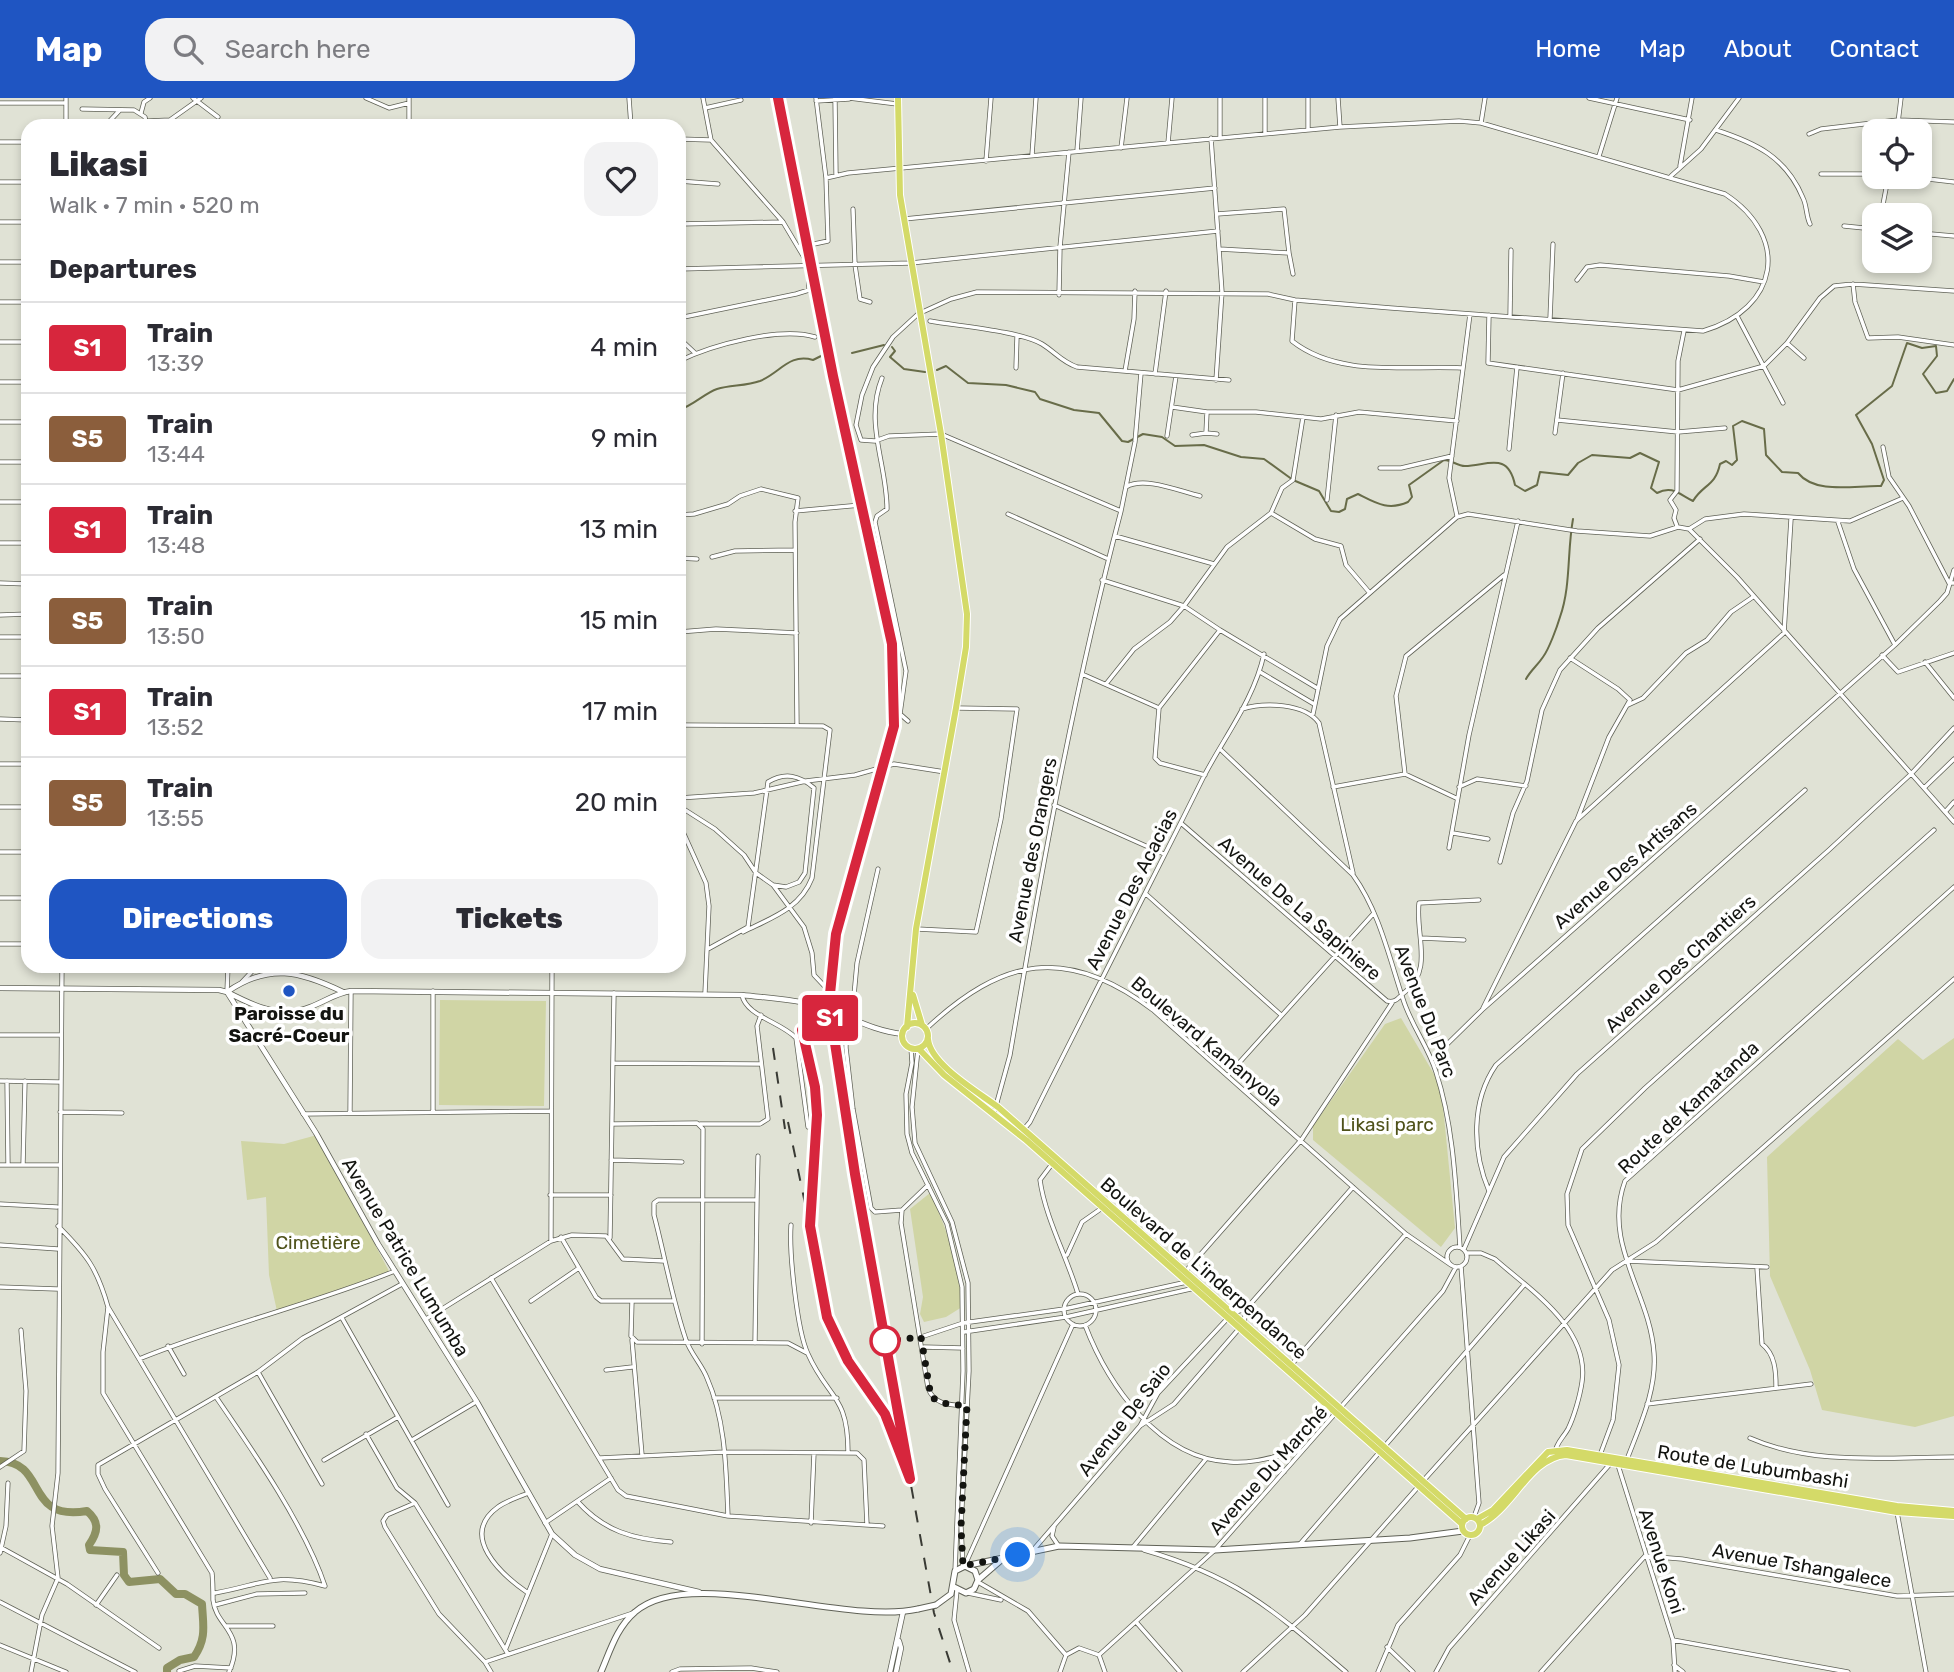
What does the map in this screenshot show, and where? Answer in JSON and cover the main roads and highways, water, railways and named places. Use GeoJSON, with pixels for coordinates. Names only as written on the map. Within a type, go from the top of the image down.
{"type":"FeatureCollection","features":[{"type":"Feature","properties":{"kind":"highway"},"geometry":{"type":"LineString","coordinates":[[897,101],[898,170],[904,219],[918,314],[941,434],[967,614],[966,648],[957,708],[916,929],[912,990],[907,1027],[903,1034],[904,1043],[916,1048],[928,1039],[917,1016],[912,990]]}},
{"type":"Feature","properties":{"kind":"highway"},"geometry":{"type":"LineString","coordinates":[[907,1027],[915,1024],[924,1028]]}},
{"type":"Feature","properties":{"kind":"highway","name":"Boulevard de L'inderpendance"},"geometry":{"type":"LineString","coordinates":[[928,1039],[933,1054],[1184,1272],[1193,1285]]}},
{"type":"Feature","properties":{"kind":"highway","name":"Boulevard de L'inderpendance"},"geometry":{"type":"LineString","coordinates":[[916,1048],[944,1075],[996,1110]]}},
{"type":"Feature","properties":{"kind":"highway","name":"Boulevard de L'inderpendance"},"geometry":{"type":"LineString","coordinates":[[1055,1161],[1102,1208],[1422,1482],[1465,1527]]}},
{"type":"Feature","properties":{"kind":"highway"},"geometry":{"type":"LineString","coordinates":[[1465,1527],[1500,1513],[1552,1454]]}},
{"type":"Feature","properties":{"kind":"highway","name":"Route de Lubumbashi"},"geometry":{"type":"LineString","coordinates":[[1552,1454],[1600,1455],[1620,1463]]}},
{"type":"Feature","properties":{"kind":"highway","name":"Route de Lubumbashi"},"geometry":{"type":"LineString","coordinates":[[1552,1454],[1897,1509],[1954,1513]]}},
{"type":"Feature","properties":{"kind":"highway"},"geometry":{"type":"LineString","coordinates":[[1465,1527],[1479,1531],[1477,1520]]}},
{"type":"Feature","properties":{"kind":"main road"},"geometry":{"type":"LineString","coordinates":[[957,1590],[952,1577],[955,1571],[964,1566],[1002,1559],[1034,1549],[1059,1546],[1131,1546],[1215,1550],[1372,1541],[1465,1527]]}},
{"type":"Feature","properties":{"kind":"main road"},"geometry":{"type":"LineString","coordinates":[[601,1672],[621,1628],[634,1613],[650,1604],[699,1592],[866,1613],[903,1612],[936,1605],[957,1590],[974,1590],[978,1581],[1002,1559]]}},
{"type":"Feature","properties":{"kind":"main road"},"geometry":{"type":"LineString","coordinates":[[964,1566],[975,1571],[978,1581]]}},
{"type":"Feature","properties":{"kind":"waterway"},"geometry":{"type":"LineString","coordinates":[[937,370],[946,366],[968,383],[1006,385],[1035,392],[1040,399],[1074,410],[1099,413],[1122,441],[1128,442],[1143,434],[1162,437],[1175,446],[1204,445],[1241,457],[1264,459],[1293,480],[1319,491],[1331,511],[1339,512],[1345,509],[1347,499],[1358,494],[1388,506],[1408,502],[1412,497],[1409,485],[1444,460],[1465,466],[1502,464],[1508,468],[1515,485],[1525,491],[1537,485],[1540,472],[1568,475],[1578,463],[1592,455],[1630,458],[1640,453],[1659,462],[1651,488],[1657,493],[1675,491],[1693,501],[1715,477],[1720,464],[1726,461],[1732,465],[1737,460],[1733,426],[1742,421],[1764,429],[1766,455],[1782,472],[1798,473],[1806,480],[1826,487],[1881,486],[1884,480],[1872,444],[1856,415],[1892,386],[1907,343],[1922,348],[1936,346],[1937,356],[1923,374],[1936,393],[1947,391],[1954,379]]}},
{"type":"Feature","properties":{"kind":"waterway"},"geometry":{"type":"LineString","coordinates":[[852,353],[884,345]]}},
{"type":"Feature","properties":{"kind":"waterway"},"geometry":{"type":"LineString","coordinates":[[892,347],[895,351],[890,357],[904,369],[925,372]]}},
{"type":"Feature","properties":{"kind":"waterway"},"geometry":{"type":"LineString","coordinates":[[686,407],[717,389],[767,378],[791,361],[813,360],[823,355]]}},
{"type":"Feature","properties":{"kind":"waterway"},"geometry":{"type":"LineString","coordinates":[[1526,679],[1548,649],[1557,626],[1567,581],[1573,519]]}},
{"type":"Feature","properties":{"kind":"waterway"},"geometry":{"type":"LineString","coordinates":[[0,1461],[15,1464],[25,1471],[44,1500],[54,1508],[67,1512],[87,1511],[96,1523],[90,1550],[123,1552],[124,1575],[129,1582],[160,1579],[176,1594],[185,1594],[202,1604],[203,1631],[198,1650],[194,1657],[180,1660],[167,1668],[167,1672]]}},
{"type":"Feature","properties":{"kind":"railway"},"geometry":{"type":"LineString","coordinates":[[778,98],[833,376],[892,644],[894,726],[836,934],[829,1004],[855,1174],[934,1613],[953,1672]]}},
{"type":"Feature","properties":{"kind":"railway"},"geometry":{"type":"LineString","coordinates":[[802,1030],[815,1087],[817,1115],[810,1225],[827,1317],[837,1342],[885,1414],[894,1435]]}},
{"type":"Feature","properties":{"kind":"railway"},"geometry":{"type":"LineString","coordinates":[[773,1048],[785,1129]]}},
{"type":"Feature","properties":{"kind":"railway"},"geometry":{"type":"LineString","coordinates":[[788,1122],[806,1208]]}},
{"type":"Feature","properties":{"kind":"train","name":"S1"},"geometry":{"type":"LineString","coordinates":[[778,98],[833,376],[892,644],[894,726],[885,766],[850,874],[830,969],[829,1004],[836,1065],[910,1479],[885,1414],[837,1342],[822,1297],[810,1226],[817,1115],[815,1087],[802,1030]]}},
{"type":"Feature","properties":{"kind":"place","name":"Paroisse du Sacré-Coeur"},"geometry":{"type":"Point","coordinates":[289,991]}},
{"type":"Feature","properties":{"kind":"park label","name":"Likasi parc"},"geometry":{"type":"Point","coordinates":[1387,1124]}},
{"type":"Feature","properties":{"kind":"park label","name":"Cimetière"},"geometry":{"type":"Point","coordinates":[318,1242]}}]}
